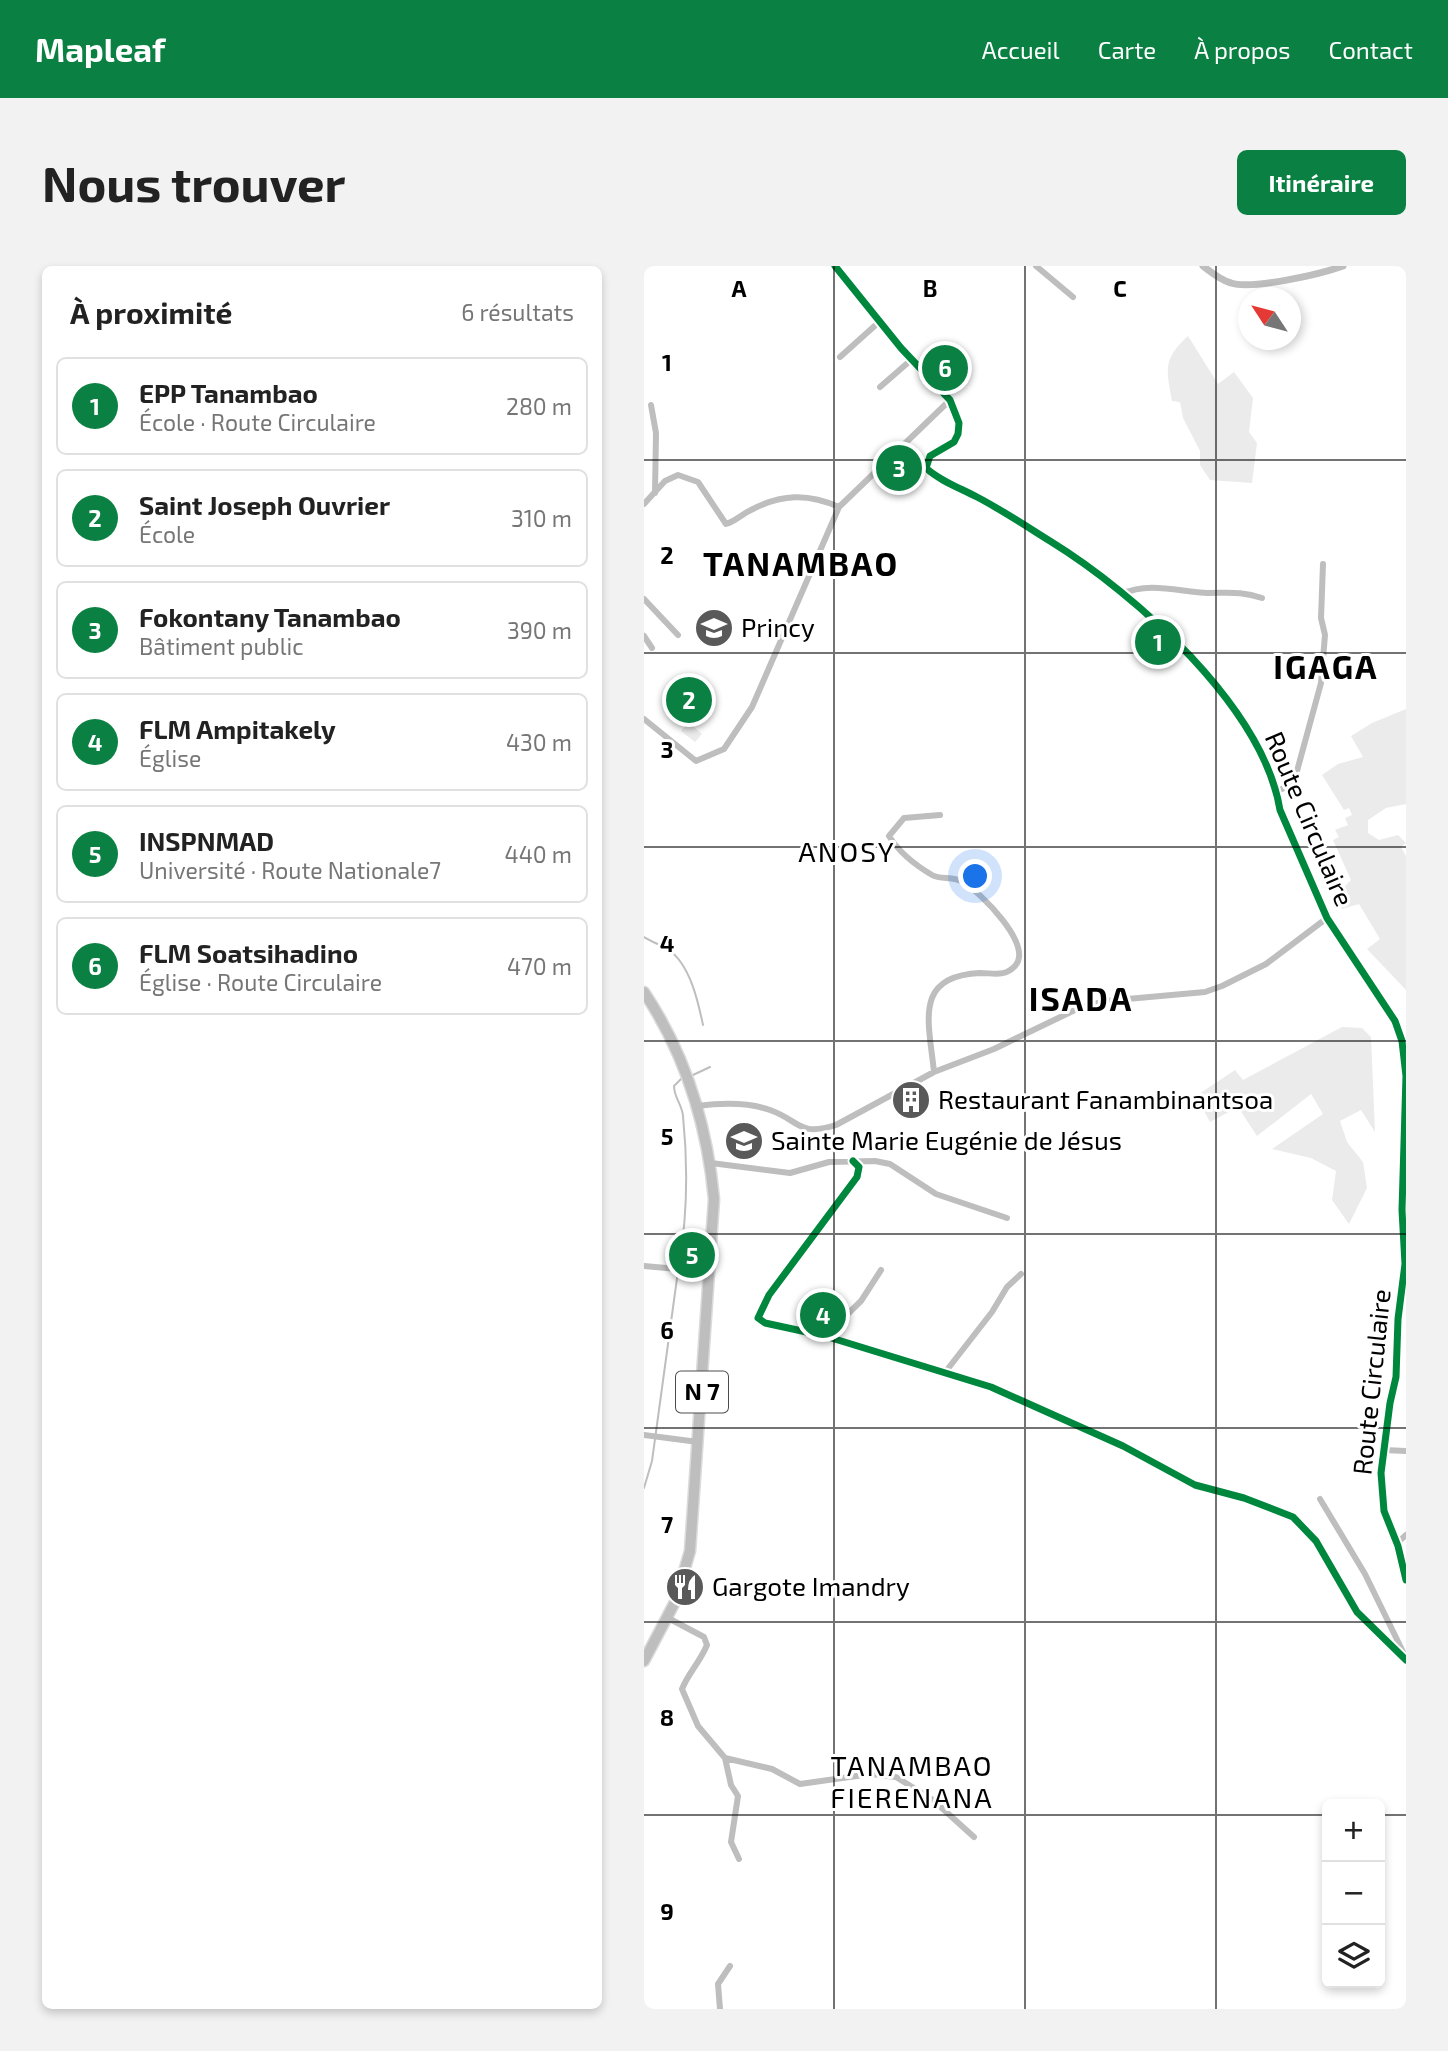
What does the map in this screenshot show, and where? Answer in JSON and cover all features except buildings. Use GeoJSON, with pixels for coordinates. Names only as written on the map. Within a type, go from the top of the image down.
{"type":"FeatureCollection","features":[{"type":"Feature","properties":{"kind":"main road","name":"N 7"},"geometry":{"type":"LineString","coordinates":[[644,992],[673,1041],[697,1106],[711,1163],[714,1199],[690,1550],[668,1618],[644,1661]]}},
{"type":"Feature","properties":{"kind":"street"},"geometry":{"type":"LineString","coordinates":[[644,719],[696,761],[724,749],[752,707],[839,507],[950,400],[911,360],[835,266]]}},
{"type":"Feature","properties":{"kind":"street"},"geometry":{"type":"LineString","coordinates":[[1036,266],[1073,298]]}},
{"type":"Feature","properties":{"kind":"street"},"geometry":{"type":"LineString","coordinates":[[1203,266],[1231,284],[1248,285],[1320,274],[1343,266]]}},
{"type":"Feature","properties":{"kind":"street"},"geometry":{"type":"LineString","coordinates":[[840,357],[879,322]]}},
{"type":"Feature","properties":{"kind":"street"},"geometry":{"type":"LineString","coordinates":[[880,387],[911,360]]}},
{"type":"Feature","properties":{"kind":"street","name":"Route Circulaire"},"geometry":{"type":"LineString","coordinates":[[950,400],[959,422],[958,434],[954,442],[930,456],[926,468],[1050,541],[1122,594],[1213,682],[1250,731],[1277,791],[1280,810],[1327,918],[1395,1021],[1402,1041],[1406,1076],[1402,1209],[1405,1264],[1396,1377],[1381,1473],[1384,1511],[1406,1580]]}},
{"type":"Feature","properties":{"kind":"street"},"geometry":{"type":"LineString","coordinates":[[651,405],[656,433],[655,493]]}},
{"type":"Feature","properties":{"kind":"street"},"geometry":{"type":"LineString","coordinates":[[644,504],[673,476],[690,478],[710,496],[726,524],[751,510],[792,496],[809,496],[839,507]]}},
{"type":"Feature","properties":{"kind":"street"},"geometry":{"type":"LineString","coordinates":[[1277,791],[1291,785],[1297,771],[1321,683],[1325,635],[1321,618],[1323,564]]}},
{"type":"Feature","properties":{"kind":"street"},"geometry":{"type":"LineString","coordinates":[[1122,594],[1133,589],[1154,588],[1206,593],[1243,591],[1262,598]]}},
{"type":"Feature","properties":{"kind":"street"},"geometry":{"type":"LineString","coordinates":[[644,599],[678,635]]}},
{"type":"Feature","properties":{"kind":"street"},"geometry":{"type":"LineString","coordinates":[[644,636],[652,648]]}},
{"type":"Feature","properties":{"kind":"street"},"geometry":{"type":"LineString","coordinates":[[934,1072],[931,1039],[932,992],[940,983],[952,978],[979,973],[1001,975],[1019,961],[1020,947],[998,914],[963,882],[934,877],[899,851],[888,836],[904,818],[940,815]]}},
{"type":"Feature","properties":{"kind":"street"},"geometry":{"type":"LineString","coordinates":[[697,1106],[720,1103],[764,1108],[806,1131],[836,1125],[934,1072],[994,1049],[1077,1009],[1105,1001],[1205,992],[1222,986],[1266,964],[1327,918]]}},
{"type":"Feature","properties":{"kind":"street"},"geometry":{"type":"LineString","coordinates":[[853,1161],[859,1167],[857,1177],[769,1295],[758,1318],[765,1324],[825,1336],[943,1375],[991,1387],[1175,1472],[1195,1485],[1244,1498],[1293,1517],[1316,1541],[1357,1612],[1406,1659]]}},
{"type":"Feature","properties":{"kind":"street"},"geometry":{"type":"LineString","coordinates":[[711,1163],[790,1173],[829,1162],[890,1164],[936,1194],[1007,1218]]}},
{"type":"Feature","properties":{"kind":"street"},"geometry":{"type":"LineString","coordinates":[[644,1266],[710,1272]]}},
{"type":"Feature","properties":{"kind":"street"},"geometry":{"type":"LineString","coordinates":[[825,1336],[861,1300],[881,1270]]}},
{"type":"Feature","properties":{"kind":"street"},"geometry":{"type":"LineString","coordinates":[[943,1375],[992,1312],[1007,1287],[1021,1274]]}},
{"type":"Feature","properties":{"kind":"street"},"geometry":{"type":"LineString","coordinates":[[651,1435],[698,1441]]}},
{"type":"Feature","properties":{"kind":"street"},"geometry":{"type":"LineString","coordinates":[[1384,1450],[1406,1451]]}},
{"type":"Feature","properties":{"kind":"street"},"geometry":{"type":"LineString","coordinates":[[1320,1499],[1365,1574],[1406,1659]]}},
{"type":"Feature","properties":{"kind":"street"},"geometry":{"type":"LineString","coordinates":[[1396,1543],[1406,1535]]}},
{"type":"Feature","properties":{"kind":"street"},"geometry":{"type":"LineString","coordinates":[[668,1618],[704,1637],[707,1645],[702,1657],[689,1672],[682,1689],[698,1726],[725,1758],[731,1785],[738,1796],[731,1842],[739,1859]]}},
{"type":"Feature","properties":{"kind":"street"},"geometry":{"type":"LineString","coordinates":[[725,1758],[772,1769],[800,1784],[872,1774],[896,1777],[933,1800],[974,1837]]}},
{"type":"Feature","properties":{"kind":"street"},"geometry":{"type":"LineString","coordinates":[[720,2009],[718,1984],[730,1966]]}},
{"type":"Feature","properties":{"kind":"shaded area"},"geometry":{"type":"Polygon","coordinates":[[[1188,336],[1218,384],[1234,372],[1253,398],[1249,432],[1257,443],[1252,483],[1210,480],[1200,465],[1200,451],[1183,418],[1180,402],[1172,401],[1168,365],[1174,351],[1188,336]]]}},
{"type":"Feature","properties":{"kind":"shaded area"},"geometry":{"type":"Polygon","coordinates":[[[1406,709],[1406,804],[1386,808],[1368,820],[1368,833],[1379,840],[1398,835],[1406,843],[1401,847],[1406,856],[1406,990],[1367,949],[1380,939],[1359,904],[1342,909],[1336,895],[1351,880],[1333,840],[1339,837],[1335,830],[1348,825],[1345,818],[1352,815],[1349,808],[1344,810],[1322,775],[1338,764],[1363,757],[1351,736],[1372,723],[1406,709]]]}},
{"type":"Feature","properties":{"kind":"shaded area"},"geometry":{"type":"Polygon","coordinates":[[[688,722],[702,734],[695,742],[681,731],[688,722]]]}},
{"type":"Feature","properties":{"kind":"shaded area"},"geometry":{"type":"Polygon","coordinates":[[[1342,1027],[1362,1028],[1371,1037],[1375,1132],[1361,1110],[1340,1121],[1347,1142],[1363,1162],[1367,1188],[1349,1224],[1332,1200],[1336,1171],[1311,1158],[1272,1149],[1323,1114],[1311,1094],[1257,1136],[1238,1107],[1210,1122],[1196,1096],[1235,1070],[1243,1080],[1342,1027]]]}},
{"type":"Feature","properties":{"kind":"waterway"},"geometry":{"type":"LineString","coordinates":[[644,937],[669,950],[682,965],[692,984],[703,1025]]}},
{"type":"Feature","properties":{"kind":"waterway"},"geometry":{"type":"LineString","coordinates":[[693,1075],[710,1067]]}},
{"type":"Feature","properties":{"kind":"waterway"},"geometry":{"type":"LineString","coordinates":[[679,1266],[685,1210],[686,1153],[682,1112],[674,1086],[682,1078]]}},
{"type":"Feature","properties":{"kind":"waterway"},"geometry":{"type":"LineString","coordinates":[[644,1488],[652,1461],[678,1271]]}},
{"type":"Feature","properties":{"kind":"cycle path"},"geometry":{"type":"LineString","coordinates":[[835,266],[901,348],[950,400],[959,423],[958,434],[954,442],[930,456],[926,468],[1050,541],[1120,591],[1191,657],[1222,694],[1249,732],[1269,771],[1280,810],[1327,918],[1395,1021],[1402,1041],[1406,1076],[1402,1210],[1405,1264],[1398,1319],[1396,1377],[1381,1473],[1384,1511],[1398,1546],[1406,1580]]}},
{"type":"Feature","properties":{"kind":"cycle path"},"geometry":{"type":"LineString","coordinates":[[853,1161],[859,1167],[857,1177],[769,1295],[758,1318],[765,1323],[825,1336],[991,1387],[1123,1446],[1195,1485],[1244,1498],[1293,1517],[1316,1541],[1357,1612],[1406,1660]]}},
{"type":"Feature","properties":{"kind":"place","name":"FLM Soatsihadino"},"geometry":{"type":"Point","coordinates":[945,368]}},
{"type":"Feature","properties":{"kind":"place","name":"Fokontany Tanambao"},"geometry":{"type":"Point","coordinates":[899,468]}},
{"type":"Feature","properties":{"kind":"place","name":"Princy"},"geometry":{"type":"Point","coordinates":[714,628]}},
{"type":"Feature","properties":{"kind":"place","name":"EPP Tanambao"},"geometry":{"type":"Point","coordinates":[1158,642]}},
{"type":"Feature","properties":{"kind":"place","name":"Saint Joseph Ouvrier"},"geometry":{"type":"Point","coordinates":[689,700]}},
{"type":"Feature","properties":{"kind":"place","name":"Restaurant Fanambinantsoa"},"geometry":{"type":"Point","coordinates":[911,1100]}},
{"type":"Feature","properties":{"kind":"place","name":"Sainte Marie Eugénie de Jésus"},"geometry":{"type":"Point","coordinates":[744,1141]}},
{"type":"Feature","properties":{"kind":"place","name":"INSPNMAD"},"geometry":{"type":"Point","coordinates":[692,1255]}},
{"type":"Feature","properties":{"kind":"place","name":"FLM Ampitakely"},"geometry":{"type":"Point","coordinates":[823,1315]}},
{"type":"Feature","properties":{"kind":"place","name":"Gargote Imandry"},"geometry":{"type":"Point","coordinates":[685,1587]}},
{"type":"Feature","properties":{"kind":"district","name":"TANAMBAO"},"geometry":{"type":"Point","coordinates":[801,564]}},
{"type":"Feature","properties":{"kind":"district","name":"IGAGA"},"geometry":{"type":"Point","coordinates":[1326,667]}},
{"type":"Feature","properties":{"kind":"district","name":"ANOSY"},"geometry":{"type":"Point","coordinates":[847,852]}},
{"type":"Feature","properties":{"kind":"district","name":"ISADA"},"geometry":{"type":"Point","coordinates":[1081,999]}},
{"type":"Feature","properties":{"kind":"district","name":"TANAMBAO FIERENANA"},"geometry":{"type":"Point","coordinates":[912,1782]}}]}
